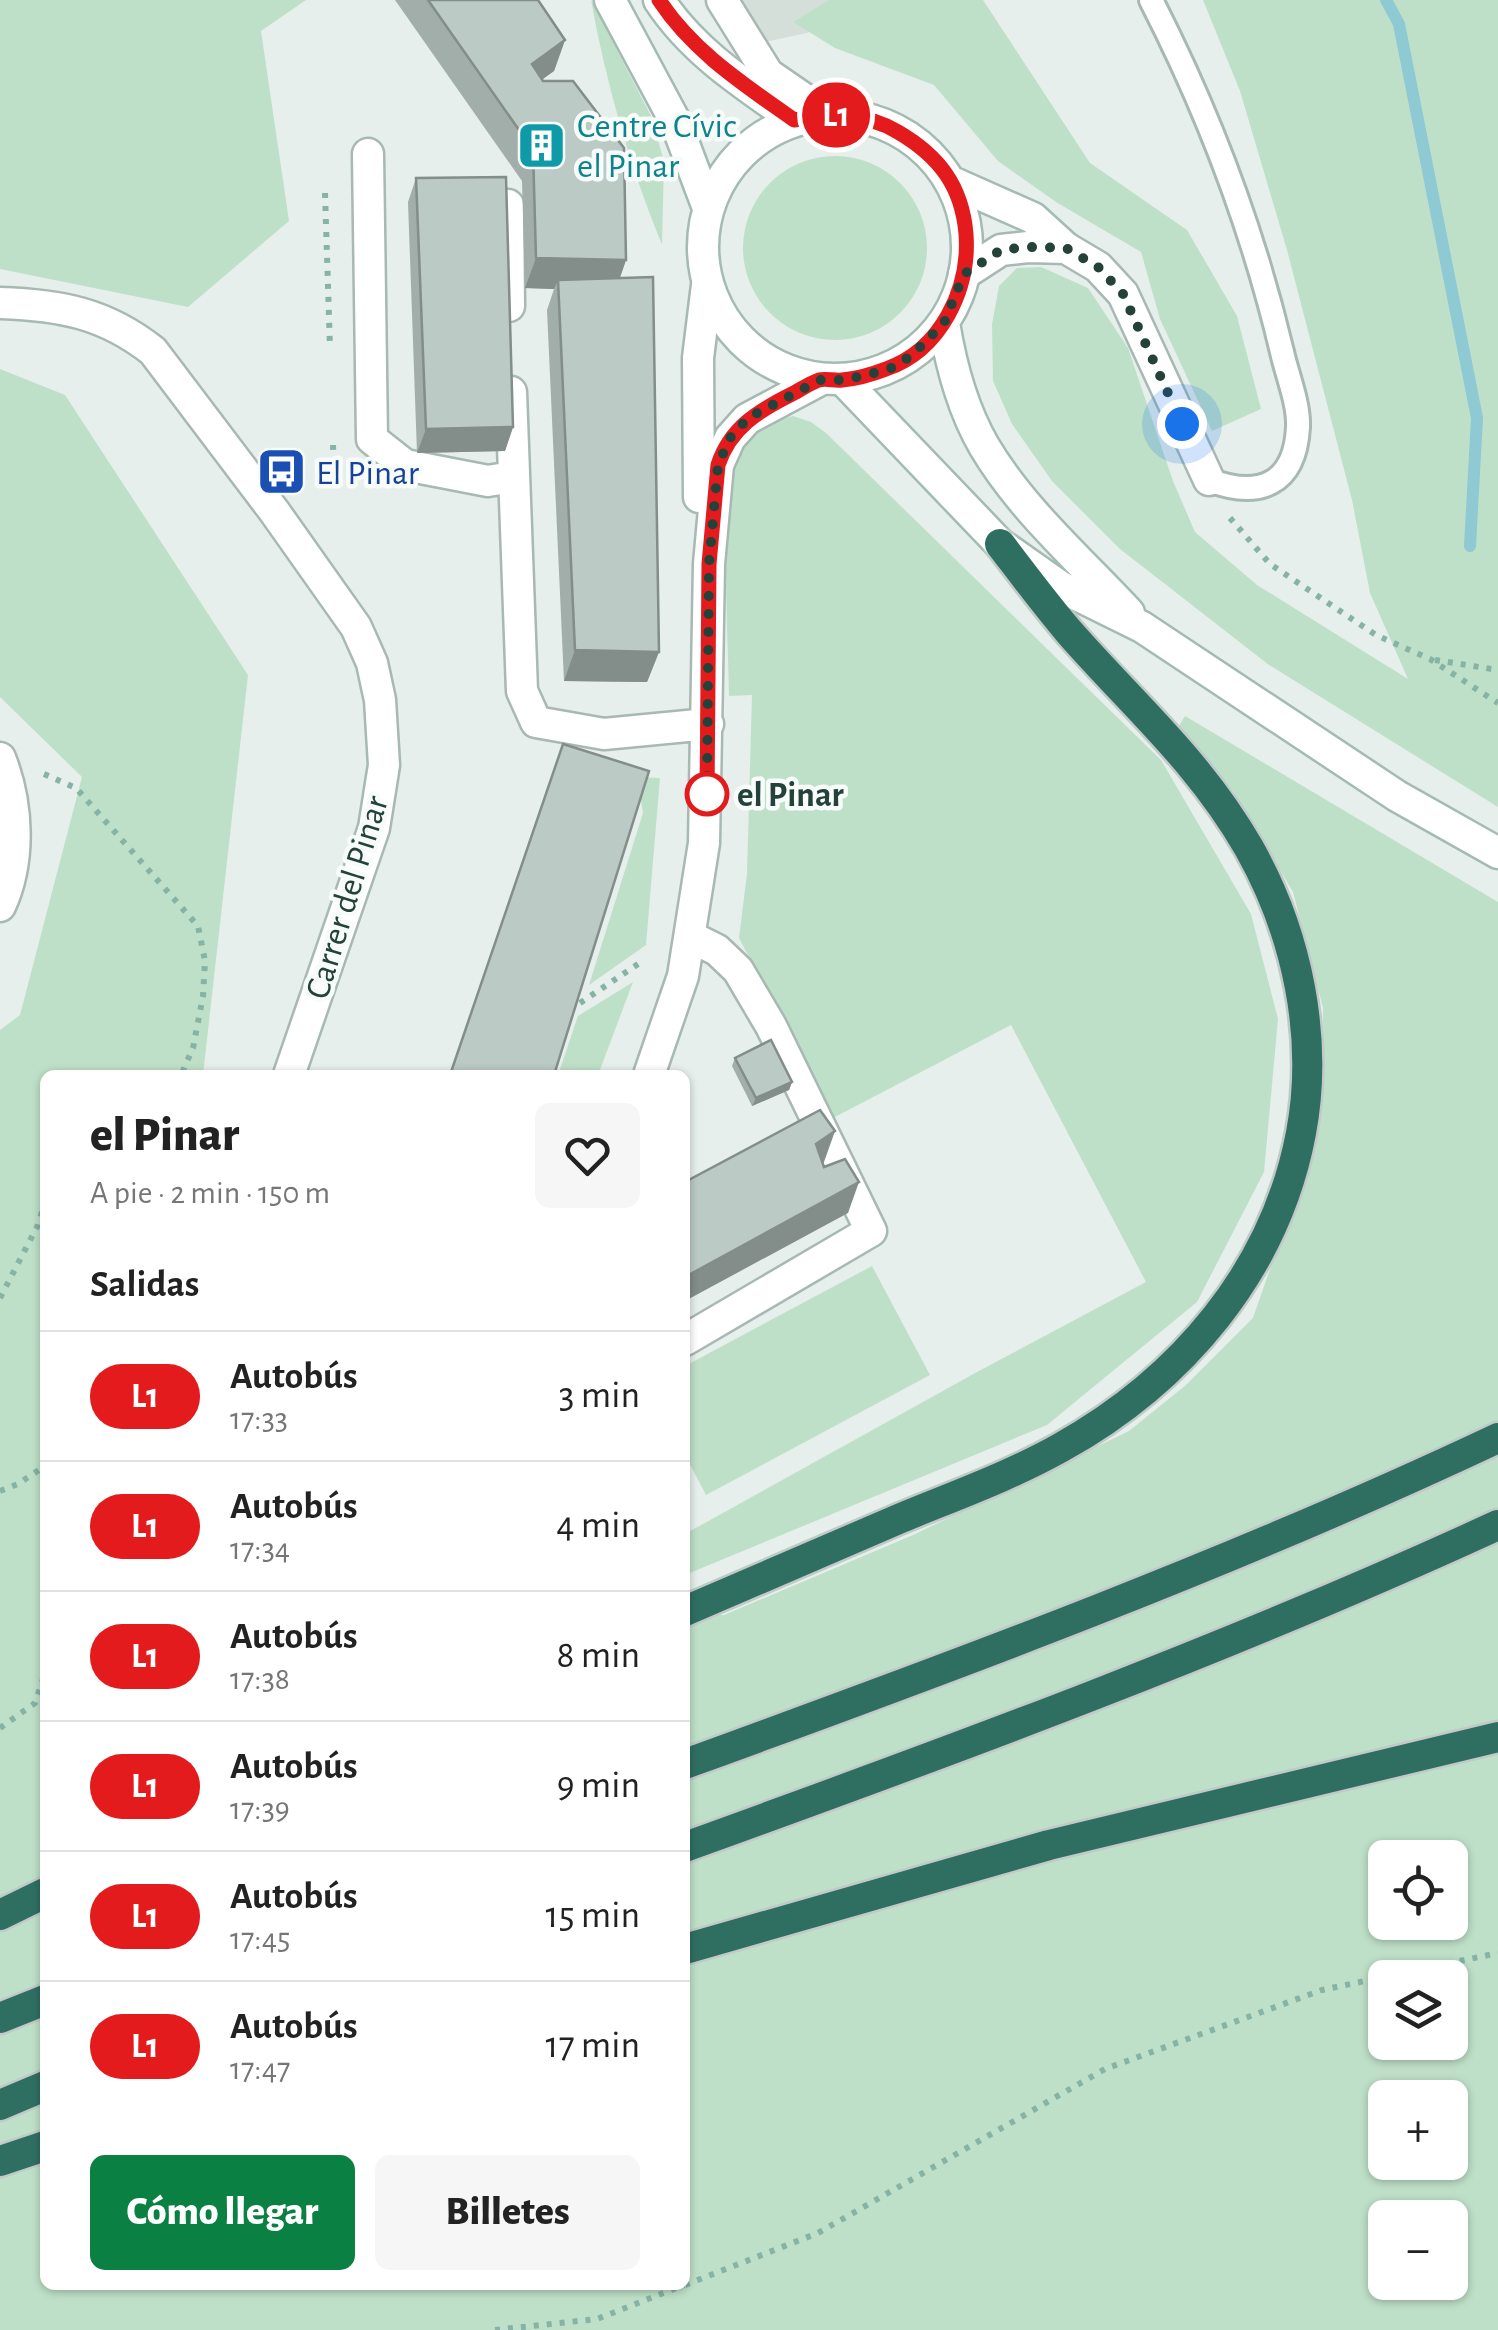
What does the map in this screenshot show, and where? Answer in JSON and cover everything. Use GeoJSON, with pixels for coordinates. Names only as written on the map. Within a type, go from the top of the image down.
{"type":"FeatureCollection","features":[{"type":"Feature","properties":{"kind":"highway"},"geometry":{"type":"LineString","coordinates":[[690,1608],[1004,1475],[1060,1448],[1143,1393],[1174,1368],[1238,1286],[1264,1240],[1297,1152],[1306,1108],[1307,1049],[1290,940],[1267,884],[1249,849],[1192,763],[1071,634],[1000,544]]}},
{"type":"Feature","properties":{"kind":"highway"},"geometry":{"type":"LineString","coordinates":[[690,1762],[944,1670],[1193,1572],[1498,1438]]}},
{"type":"Feature","properties":{"kind":"highway"},"geometry":{"type":"LineString","coordinates":[[690,1845],[1256,1632],[1498,1525]]}},
{"type":"Feature","properties":{"kind":"highway"},"geometry":{"type":"LineString","coordinates":[[690,1948],[1050,1845],[1498,1738]]}},
{"type":"Feature","properties":{"kind":"highway"},"geometry":{"type":"LineString","coordinates":[[0,1915],[40,1895]]}},
{"type":"Feature","properties":{"kind":"highway"},"geometry":{"type":"LineString","coordinates":[[0,2018],[40,2002]]}},
{"type":"Feature","properties":{"kind":"highway"},"geometry":{"type":"LineString","coordinates":[[0,2105],[40,2088]]}},
{"type":"Feature","properties":{"kind":"highway"},"geometry":{"type":"LineString","coordinates":[[0,2161],[40,2148]]}},
{"type":"Feature","properties":{"kind":"street"},"geometry":{"type":"LineString","coordinates":[[610,0],[676,123],[708,208]]}},
{"type":"Feature","properties":{"kind":"street"},"geometry":{"type":"LineString","coordinates":[[659,0],[715,63],[794,120]]}},
{"type":"Feature","properties":{"kind":"street"},"geometry":{"type":"LineString","coordinates":[[722,0],[768,74],[826,114]]}},
{"type":"Feature","properties":{"kind":"street"},"geometry":{"type":"LineString","coordinates":[[1209,480],[1123,294],[1098,267],[1066,248],[1033,218],[954,182],[915,142],[888,126],[858,116],[826,114],[794,120],[765,134],[740,153],[720,179],[708,208],[702,260],[717,309],[750,350],[771,364],[832,380],[1000,544],[1062,587],[1142,626],[1397,796],[1498,853]]}},
{"type":"Feature","properties":{"kind":"street"},"geometry":{"type":"LineString","coordinates":[[368,154],[372,439],[404,465],[488,481],[512,477]]}},
{"type":"Feature","properties":{"kind":"street"},"geometry":{"type":"LineString","coordinates":[[651,1070],[683,976],[704,842],[709,564],[718,465],[730,438],[748,418],[832,380],[891,368],[929,341],[944,323],[964,274],[965,222],[954,182]]}},
{"type":"Feature","properties":{"kind":"street"},"geometry":{"type":"LineString","coordinates":[[508,206],[512,477],[522,691],[536,722],[604,734],[708,724]]}},
{"type":"Feature","properties":{"kind":"street"},"geometry":{"type":"LineString","coordinates":[[964,274],[1001,250],[1066,248]]}},
{"type":"Feature","properties":{"kind":"street"},"geometry":{"type":"LineString","coordinates":[[707,286],[698,358],[699,504],[709,564]]}},
{"type":"Feature","properties":{"kind":"street","name":"Carrer del Pinar"},"geometry":{"type":"LineString","coordinates":[[0,303],[61,308],[98,316],[128,330],[152,351],[266,500],[356,627],[372,663],[384,730],[384,765],[374,828],[291,1070]]}},
{"type":"Feature","properties":{"kind":"street"},"geometry":{"type":"LineString","coordinates":[[944,323],[961,397],[991,457],[1031,508],[1142,626]]}},
{"type":"Feature","properties":{"kind":"street"},"geometry":{"type":"LineString","coordinates":[[0,906],[16,822],[4,768]]}},
{"type":"Feature","properties":{"kind":"street"},"geometry":{"type":"LineString","coordinates":[[690,1337],[871,1231],[770,1026],[738,970],[717,950],[692,937]]}},
{"type":"Feature","properties":{"kind":"lane"},"geometry":{"type":"LineString","coordinates":[[1151,0],[1193,82],[1245,224],[1298,422],[1296,449],[1285,472],[1264,488],[1234,490],[1209,480]]}},
{"type":"Feature","properties":{"kind":"path"},"geometry":{"type":"LineString","coordinates":[[325,193],[330,351]]}},
{"type":"Feature","properties":{"kind":"path"},"geometry":{"type":"LineString","coordinates":[[332,430],[334,469]]}},
{"type":"Feature","properties":{"kind":"path"},"geometry":{"type":"LineString","coordinates":[[1209,480],[1247,542],[1270,564],[1376,635],[1430,659],[1498,703]]}},
{"type":"Feature","properties":{"kind":"path"},"geometry":{"type":"LineString","coordinates":[[1430,659],[1498,670]]}},
{"type":"Feature","properties":{"kind":"path"},"geometry":{"type":"LineString","coordinates":[[4,768],[41,773],[76,788],[198,926],[205,961],[203,996],[193,1048],[183,1070]]}},
{"type":"Feature","properties":{"kind":"path"},"geometry":{"type":"LineString","coordinates":[[580,1003],[640,962]]}},
{"type":"Feature","properties":{"kind":"path"},"geometry":{"type":"LineString","coordinates":[[0,1298],[40,1218]]}},
{"type":"Feature","properties":{"kind":"path"},"geometry":{"type":"LineString","coordinates":[[0,1491],[40,1469]]}},
{"type":"Feature","properties":{"kind":"path"},"geometry":{"type":"LineString","coordinates":[[0,1728],[35,1703],[40,1688]]}},
{"type":"Feature","properties":{"kind":"path"},"geometry":{"type":"LineString","coordinates":[[690,2283],[818,2233],[1105,2069],[1322,1990],[1498,1953]]}},
{"type":"Feature","properties":{"kind":"path"},"geometry":{"type":"LineString","coordinates":[[495,2330],[598,2319],[672,2290]]}},
{"type":"Feature","properties":{"kind":"shaded area"},"geometry":{"type":"Polygon","coordinates":[[[735,0],[862,0],[807,33],[765,42],[735,0]]]}},
{"type":"Feature","properties":{"kind":"green space"},"geometry":{"type":"Polygon","coordinates":[[[0,0],[306,0],[261,31],[289,221],[188,307],[0,269],[0,0]]]}},
{"type":"Feature","properties":{"kind":"green space"},"geometry":{"type":"Polygon","coordinates":[[[591,0],[651,116],[664,161],[662,245],[620,124],[591,0]]]}},
{"type":"Feature","properties":{"kind":"green space"},"geometry":{"type":"Polygon","coordinates":[[[829,0],[983,0],[1090,163],[1187,230],[1237,316],[1261,409],[1212,431],[1160,319],[1141,252],[1056,202],[998,161],[934,85],[835,48],[793,22],[829,0]]]}},
{"type":"Feature","properties":{"kind":"green space"},"geometry":{"type":"Polygon","coordinates":[[[1203,0],[1498,0],[1498,807],[1269,665],[1120,549],[1052,481],[1012,424],[993,381],[992,324],[999,286],[1017,268],[1041,267],[1088,288],[1128,348],[1173,481],[1195,532],[1257,585],[1408,679],[1370,593],[1352,500],[1287,250],[1240,91],[1203,0]]]}},
{"type":"Feature","properties":{"kind":"green space"},"geometry":{"type":"Polygon","coordinates":[[[835,156],[870,163],[900,183],[920,213],[927,248],[920,283],[900,313],[870,333],[835,340],[800,333],[770,313],[750,283],[743,248],[750,213],[770,183],[800,163],[835,156]]]}},
{"type":"Feature","properties":{"kind":"green space"},"geometry":{"type":"Polygon","coordinates":[[[0,369],[65,395],[248,675],[204,1070],[40,1070],[40,2290],[690,2290],[690,1612],[724,1615],[913,1535],[1129,1431],[1186,1385],[1253,1318],[1320,1125],[1323,1008],[1293,892],[1233,791],[1179,726],[1185,716],[1498,902],[1498,2330],[0,2330],[0,1030],[20,1015],[82,777],[0,697],[0,369]]]}},
{"type":"Feature","properties":{"kind":"green space"},"geometry":{"type":"Polygon","coordinates":[[[793,416],[826,433],[1161,760],[1251,914],[1278,1019],[1264,1172],[1197,1302],[1047,1425],[690,1573],[690,1531],[1146,1282],[1011,1025],[833,1118],[739,938],[747,874],[752,695],[729,696],[727,520],[735,455],[749,432],[793,416]]]}},
{"type":"Feature","properties":{"kind":"green space"},"geometry":{"type":"Polygon","coordinates":[[[637,777],[660,778],[646,945],[589,985],[643,813],[637,777]]]}},
{"type":"Feature","properties":{"kind":"green space"},"geometry":{"type":"Polygon","coordinates":[[[633,982],[600,1070],[560,1070],[578,1016],[633,982]]]}},
{"type":"Feature","properties":{"kind":"green space"},"geometry":{"type":"Polygon","coordinates":[[[872,1266],[930,1375],[706,1495],[690,1465],[690,1363],[872,1266]]]}},
{"type":"Feature","properties":{"kind":"building","name":"Centre Cívic el Pinar"},"geometry":{"type":"Polygon","coordinates":[[[428,0],[538,0],[565,40],[532,64],[543,81],[573,81],[624,148],[626,260],[536,258],[533,150],[428,0]]]}},
{"type":"Feature","properties":{"kind":"building"},"geometry":{"type":"Polygon","coordinates":[[[506,177],[513,427],[426,429],[416,178],[506,177]]]}},
{"type":"Feature","properties":{"kind":"building"},"geometry":{"type":"Polygon","coordinates":[[[653,277],[659,652],[575,650],[558,280],[653,277]]]}},
{"type":"Feature","properties":{"kind":"building"},"geometry":{"type":"Polygon","coordinates":[[[563,744],[649,771],[556,1070],[452,1070],[563,744]]]}},
{"type":"Feature","properties":{"kind":"building"},"geometry":{"type":"Polygon","coordinates":[[[771,1040],[792,1082],[756,1098],[735,1058],[771,1040]]]}},
{"type":"Feature","properties":{"kind":"building"},"geometry":{"type":"Polygon","coordinates":[[[820,1110],[835,1131],[816,1144],[824,1167],[845,1159],[859,1182],[690,1274],[690,1179],[820,1110]]]}},
{"type":"Feature","properties":{"kind":"waterway"},"geometry":{"type":"LineString","coordinates":[[1386,0],[1399,24],[1477,418],[1470,546]]}},
{"type":"Feature","properties":{"kind":"bus line","name":"L1"},"geometry":{"type":"LineString","coordinates":[[659,0],[715,63],[794,120],[826,114],[858,116],[888,126],[915,142],[954,182],[965,222],[967,248],[956,300],[944,323],[911,356],[891,368],[867,375],[820,380],[748,418],[722,450],[709,564],[707,796]]}},
{"type":"Feature","properties":{"kind":"place","name":"Centre Cívic el Pinar"},"geometry":{"type":"Point","coordinates":[542,145]}},
{"type":"Feature","properties":{"kind":"place","name":"El Pinar"},"geometry":{"type":"Point","coordinates":[281,472]}},
{"type":"Feature","properties":{"kind":"place","name":"el Pinar"},"geometry":{"type":"Point","coordinates":[707,794]}},
{"type":"Feature","properties":{"kind":"route"},"geometry":{"type":"LineString","coordinates":[[707,794],[709,564],[718,465],[722,450],[748,418],[820,380],[867,375],[891,368],[911,356],[944,323],[964,274],[1001,250],[1028,247],[1066,248],[1098,267],[1123,294],[1182,424]]}}]}
